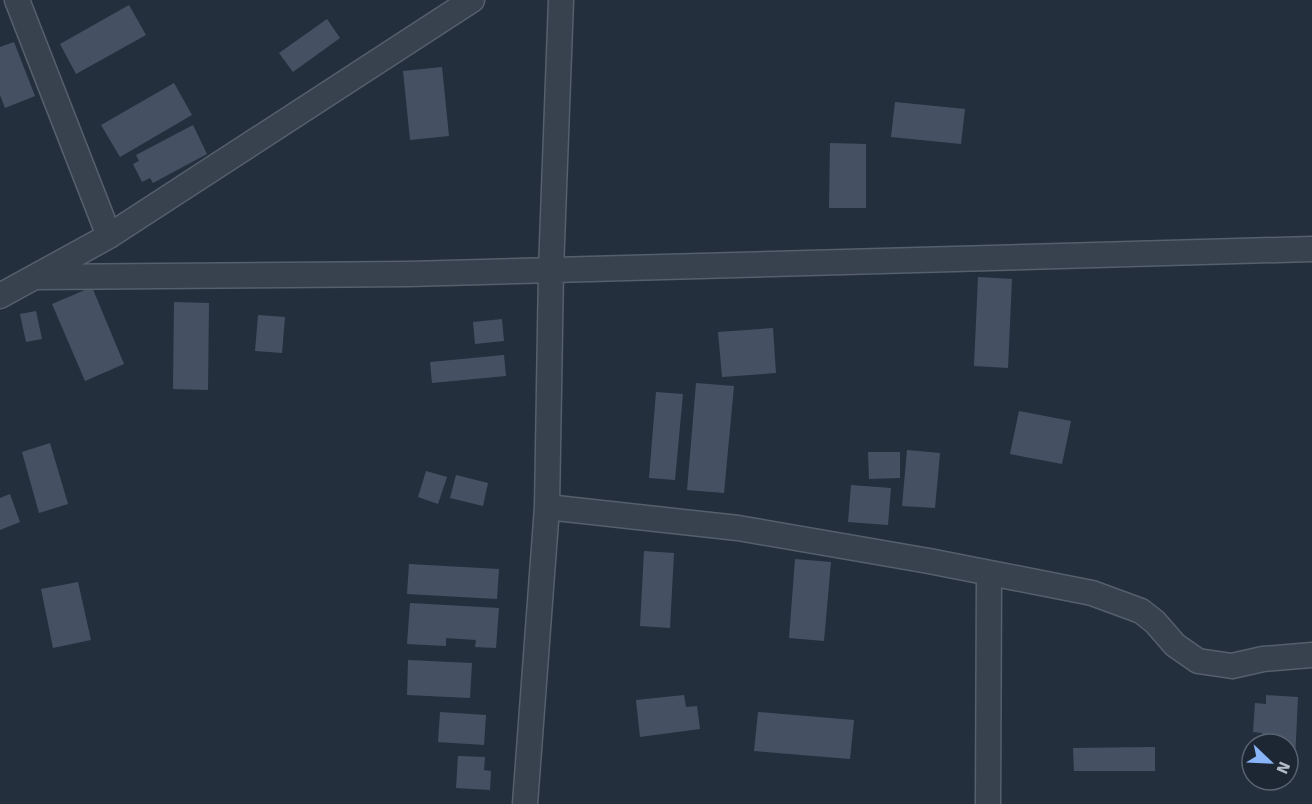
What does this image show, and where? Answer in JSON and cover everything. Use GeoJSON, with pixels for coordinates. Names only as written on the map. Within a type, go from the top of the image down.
{"type":"FeatureCollection","features":[{"type":"Feature","properties":{"kind":"street"},"geometry":{"type":"LineString","coordinates":[[17,0],[109,236]]}},
{"type":"Feature","properties":{"kind":"street"},"geometry":{"type":"LineString","coordinates":[[0,296],[109,236],[472,0]]}},
{"type":"Feature","properties":{"kind":"street"},"geometry":{"type":"LineString","coordinates":[[525,804],[547,507],[551,270],[561,0]]}},
{"type":"Feature","properties":{"kind":"street"},"geometry":{"type":"LineString","coordinates":[[35,277],[408,274],[1312,249]]}},
{"type":"Feature","properties":{"kind":"street"},"geometry":{"type":"LineString","coordinates":[[547,507],[738,528],[1092,593],[1141,611],[1155,622],[1175,645],[1198,661],[1232,666],[1263,659],[1312,655]]}},
{"type":"Feature","properties":{"kind":"street"},"geometry":{"type":"LineString","coordinates":[[988,804],[989,574]]}},
{"type":"Feature","properties":{"kind":"building"},"geometry":{"type":"Polygon","coordinates":[[[129,5],[146,35],[76,74],[60,44],[129,5]]]}},
{"type":"Feature","properties":{"kind":"building"},"geometry":{"type":"Polygon","coordinates":[[[327,19],[340,38],[293,72],[279,53],[327,19]]]}},
{"type":"Feature","properties":{"kind":"building"},"geometry":{"type":"Polygon","coordinates":[[[14,42],[35,96],[5,108],[0,95],[0,47],[14,42]]]}},
{"type":"Feature","properties":{"kind":"building"},"geometry":{"type":"Polygon","coordinates":[[[442,67],[449,136],[410,140],[403,71],[442,67]]]}},
{"type":"Feature","properties":{"kind":"building"},"geometry":{"type":"Polygon","coordinates":[[[174,83],[192,115],[120,157],[101,125],[174,83]]]}},
{"type":"Feature","properties":{"kind":"building"},"geometry":{"type":"Polygon","coordinates":[[[895,102],[965,109],[961,144],[891,137],[895,102]]]}},
{"type":"Feature","properties":{"kind":"building"},"geometry":{"type":"Polygon","coordinates":[[[193,125],[207,154],[153,183],[150,178],[142,182],[133,164],[139,161],[136,155],[193,125]]]}},
{"type":"Feature","properties":{"kind":"building"},"geometry":{"type":"Polygon","coordinates":[[[830,143],[866,144],[866,208],[829,208],[830,143]]]}},
{"type":"Feature","properties":{"kind":"building"},"geometry":{"type":"Polygon","coordinates":[[[978,277],[1012,279],[1008,368],[974,366],[978,277]]]}},
{"type":"Feature","properties":{"kind":"building"},"geometry":{"type":"Polygon","coordinates":[[[92,287],[124,364],[85,381],[52,304],[92,287]]]}},
{"type":"Feature","properties":{"kind":"building"},"geometry":{"type":"Polygon","coordinates":[[[174,302],[209,303],[208,390],[173,389],[174,302]]]}},
{"type":"Feature","properties":{"kind":"building"},"geometry":{"type":"Polygon","coordinates":[[[36,311],[42,339],[26,342],[20,314],[36,311]]]}},
{"type":"Feature","properties":{"kind":"building"},"geometry":{"type":"Polygon","coordinates":[[[258,315],[285,317],[282,353],[255,351],[258,315]]]}},
{"type":"Feature","properties":{"kind":"building"},"geometry":{"type":"Polygon","coordinates":[[[502,319],[504,341],[475,344],[473,322],[502,319]]]}},
{"type":"Feature","properties":{"kind":"building"},"geometry":{"type":"Polygon","coordinates":[[[773,328],[776,373],[722,377],[718,332],[773,328]]]}},
{"type":"Feature","properties":{"kind":"building"},"geometry":{"type":"Polygon","coordinates":[[[504,355],[506,376],[432,383],[430,362],[504,355]]]}},
{"type":"Feature","properties":{"kind":"building"},"geometry":{"type":"Polygon","coordinates":[[[696,383],[734,386],[724,493],[687,490],[696,383]]]}},
{"type":"Feature","properties":{"kind":"building"},"geometry":{"type":"Polygon","coordinates":[[[656,392],[683,394],[675,480],[649,478],[656,392]]]}},
{"type":"Feature","properties":{"kind":"building"},"geometry":{"type":"Polygon","coordinates":[[[1019,411],[1071,421],[1062,464],[1010,454],[1019,411]]]}},
{"type":"Feature","properties":{"kind":"building"},"geometry":{"type":"Polygon","coordinates":[[[50,443],[68,504],[39,513],[22,452],[50,443]]]}},
{"type":"Feature","properties":{"kind":"building"},"geometry":{"type":"Polygon","coordinates":[[[907,450],[940,453],[935,508],[902,506],[907,450]]]}},
{"type":"Feature","properties":{"kind":"building"},"geometry":{"type":"Polygon","coordinates":[[[868,452],[900,452],[900,478],[869,479],[868,452]]]}},
{"type":"Feature","properties":{"kind":"building"},"geometry":{"type":"Polygon","coordinates":[[[426,471],[447,477],[438,504],[418,497],[426,471]]]}},
{"type":"Feature","properties":{"kind":"building"},"geometry":{"type":"Polygon","coordinates":[[[456,475],[488,483],[483,506],[450,498],[456,475]]]}},
{"type":"Feature","properties":{"kind":"building"},"geometry":{"type":"Polygon","coordinates":[[[851,485],[891,488],[888,525],[848,522],[851,485]]]}},
{"type":"Feature","properties":{"kind":"building"},"geometry":{"type":"Polygon","coordinates":[[[10,494],[20,522],[0,530],[0,498],[10,494]]]}},
{"type":"Feature","properties":{"kind":"building"},"geometry":{"type":"Polygon","coordinates":[[[644,551],[674,553],[670,628],[640,626],[644,551]]]}},
{"type":"Feature","properties":{"kind":"building"},"geometry":{"type":"Polygon","coordinates":[[[795,559],[831,562],[824,641],[789,638],[795,559]]]}},
{"type":"Feature","properties":{"kind":"building"},"geometry":{"type":"Polygon","coordinates":[[[409,564],[499,569],[497,599],[407,594],[409,564]]]}},
{"type":"Feature","properties":{"kind":"building"},"geometry":{"type":"Polygon","coordinates":[[[78,582],[91,640],[53,648],[41,589],[78,582]]]}},
{"type":"Feature","properties":{"kind":"building"},"geometry":{"type":"Polygon","coordinates":[[[410,603],[499,608],[496,648],[475,647],[476,640],[446,638],[446,646],[407,644],[410,603]]]}},
{"type":"Feature","properties":{"kind":"building"},"geometry":{"type":"Polygon","coordinates":[[[408,660],[472,663],[470,698],[407,695],[408,660]]]}},
{"type":"Feature","properties":{"kind":"building"},"geometry":{"type":"Polygon","coordinates":[[[684,695],[686,707],[697,706],[700,729],[640,737],[636,700],[684,695]]]}},
{"type":"Feature","properties":{"kind":"building"},"geometry":{"type":"Polygon","coordinates":[[[1266,695],[1298,697],[1296,732],[1253,732],[1255,703],[1266,704],[1266,695]]]}},
{"type":"Feature","properties":{"kind":"building"},"geometry":{"type":"Polygon","coordinates":[[[440,712],[486,715],[484,745],[438,742],[440,712]]]}},
{"type":"Feature","properties":{"kind":"building"},"geometry":{"type":"Polygon","coordinates":[[[758,712],[854,720],[850,759],[754,751],[758,712]]]}},
{"type":"Feature","properties":{"kind":"building"},"geometry":{"type":"Polygon","coordinates":[[[1155,747],[1155,771],[1074,771],[1073,748],[1155,747]]]}},
{"type":"Feature","properties":{"kind":"building"},"geometry":{"type":"Polygon","coordinates":[[[458,756],[485,757],[484,770],[491,771],[490,790],[456,788],[458,756]]]}}]}
